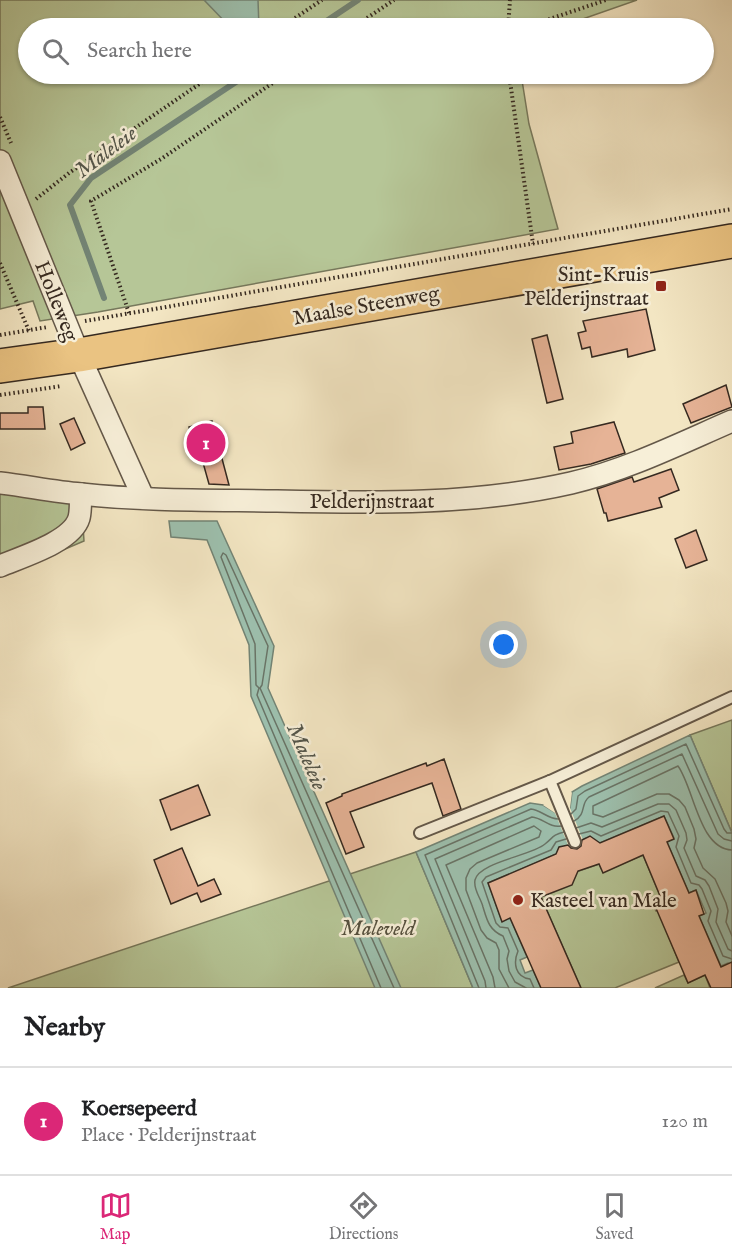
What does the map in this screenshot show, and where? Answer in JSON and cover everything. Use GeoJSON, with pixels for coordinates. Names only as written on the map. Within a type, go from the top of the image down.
{"type":"FeatureCollection","features":[{"type":"Feature","properties":{"kind":"main road","name":"Maalse Steenweg"},"geometry":{"type":"LineString","coordinates":[[0,366],[79,355],[732,241]]}},
{"type":"Feature","properties":{"kind":"street","name":"Holleweg"},"geometry":{"type":"LineString","coordinates":[[0,161],[79,355],[143,498]]}},
{"type":"Feature","properties":{"kind":"street","name":"Pelderijnstraat"},"geometry":{"type":"LineString","coordinates":[[0,483],[81,494],[143,498],[414,503],[523,491],[571,483],[621,468],[732,421]]}},
{"type":"Feature","properties":{"kind":"street"},"geometry":{"type":"LineString","coordinates":[[0,566],[60,539],[78,519],[81,494]]}},
{"type":"Feature","properties":{"kind":"lane"},"geometry":{"type":"LineString","coordinates":[[420,833],[550,780],[732,697]]}},
{"type":"Feature","properties":{"kind":"lane"},"geometry":{"type":"LineString","coordinates":[[550,780],[575,842]]}},
{"type":"Feature","properties":{"kind":"path"},"geometry":{"type":"LineString","coordinates":[[295,18],[322,0]]}},
{"type":"Feature","properties":{"kind":"path"},"geometry":{"type":"LineString","coordinates":[[367,18],[394,0]]}},
{"type":"Feature","properties":{"kind":"path"},"geometry":{"type":"LineString","coordinates":[[509,18],[510,0]]}},
{"type":"Feature","properties":{"kind":"path"},"geometry":{"type":"LineString","coordinates":[[553,18],[606,0]]}},
{"type":"Feature","properties":{"kind":"path"},"geometry":{"type":"LineString","coordinates":[[21,211],[69,173],[199,84]]}},
{"type":"Feature","properties":{"kind":"path"},"geometry":{"type":"LineString","coordinates":[[129,313],[91,201],[161,159],[271,84]]}},
{"type":"Feature","properties":{"kind":"path"},"geometry":{"type":"LineString","coordinates":[[510,84],[533,244]]}},
{"type":"Feature","properties":{"kind":"path"},"geometry":{"type":"LineString","coordinates":[[0,334],[732,209]]}},
{"type":"Feature","properties":{"kind":"path","name":"Holleweg"},"geometry":{"type":"LineString","coordinates":[[0,263],[27,330],[38,335]]}},
{"type":"Feature","properties":{"kind":"green space"},"geometry":{"type":"Polygon","coordinates":[[[0,0],[637,0],[586,18],[18,18],[18,84],[523,84],[529,124],[558,229],[40,321],[33,301],[0,309],[0,0]]]}},
{"type":"Feature","properties":{"kind":"green space"},"geometry":{"type":"Polygon","coordinates":[[[0,483],[81,494],[84,541],[0,577],[0,483]]]}},
{"type":"Feature","properties":{"kind":"green space"},"geometry":{"type":"Polygon","coordinates":[[[732,720],[732,833],[690,735],[732,720]]]}},
{"type":"Feature","properties":{"kind":"green space","name":"Maleveld"},"geometry":{"type":"Polygon","coordinates":[[[416,852],[473,988],[8,988],[416,852]]]}},
{"type":"Feature","properties":{"kind":"green space"},"geometry":{"type":"Polygon","coordinates":[[[643,855],[663,903],[654,907],[656,911],[658,910],[679,962],[615,988],[581,988],[541,897],[575,877],[576,872],[599,864],[603,872],[643,855]]]}},
{"type":"Feature","properties":{"kind":"green space"},"geometry":{"type":"Polygon","coordinates":[[[684,975],[688,983],[705,975],[710,988],[655,988],[684,975]]]}},
{"type":"Feature","properties":{"kind":"water"},"geometry":{"type":"Polygon","coordinates":[[[204,0],[258,0],[259,18],[221,18],[204,0]]]}},
{"type":"Feature","properties":{"kind":"water"},"geometry":{"type":"Polygon","coordinates":[[[169,521],[217,521],[274,646],[268,688],[401,988],[375,988],[251,696],[249,645],[207,540],[171,537],[169,521]]]}},
{"type":"Feature","properties":{"kind":"water"},"geometry":{"type":"Polygon","coordinates":[[[690,735],[732,833],[732,971],[728,963],[721,966],[699,916],[706,913],[696,890],[689,893],[667,842],[674,838],[664,816],[595,845],[586,838],[563,847],[559,853],[488,883],[502,921],[510,918],[527,957],[520,960],[525,973],[533,970],[541,988],[473,988],[416,852],[530,803],[543,805],[556,813],[570,808],[572,792],[690,735]]]}},
{"type":"Feature","properties":{"kind":"pier"},"geometry":{"type":"Polygon","coordinates":[[[572,792],[570,808],[583,840],[568,845],[555,813],[543,805],[546,803],[556,810],[568,806],[569,794],[572,792]]]}},
{"type":"Feature","properties":{"kind":"building"},"geometry":{"type":"Polygon","coordinates":[[[646,309],[655,350],[628,357],[627,349],[592,357],[590,347],[582,349],[578,333],[586,331],[583,321],[646,309]]]}},
{"type":"Feature","properties":{"kind":"building"},"geometry":{"type":"Polygon","coordinates":[[[547,335],[563,399],[547,403],[532,339],[547,335]]]}},
{"type":"Feature","properties":{"kind":"building"},"geometry":{"type":"Polygon","coordinates":[[[726,385],[732,407],[691,423],[683,404],[726,385]]]}},
{"type":"Feature","properties":{"kind":"building"},"geometry":{"type":"Polygon","coordinates":[[[28,407],[43,407],[45,429],[0,429],[0,413],[28,413],[28,407]]]}},
{"type":"Feature","properties":{"kind":"building"},"geometry":{"type":"Polygon","coordinates":[[[74,418],[85,443],[71,450],[60,424],[74,418]]]}},
{"type":"Feature","properties":{"kind":"building"},"geometry":{"type":"Polygon","coordinates":[[[212,421],[229,485],[209,484],[202,459],[197,460],[189,427],[212,421]]]}},
{"type":"Feature","properties":{"kind":"building"},"geometry":{"type":"Polygon","coordinates":[[[614,422],[625,453],[591,464],[559,470],[554,447],[573,443],[571,432],[614,422]]]}},
{"type":"Feature","properties":{"kind":"building"},"geometry":{"type":"Polygon","coordinates":[[[671,469],[679,490],[659,498],[662,507],[608,521],[597,489],[632,477],[634,482],[671,469]]]}},
{"type":"Feature","properties":{"kind":"building"},"geometry":{"type":"Polygon","coordinates":[[[696,530],[707,560],[686,568],[675,539],[696,530]]]}},
{"type":"Feature","properties":{"kind":"building"},"geometry":{"type":"Polygon","coordinates":[[[444,759],[461,809],[443,816],[432,783],[350,812],[364,847],[346,854],[326,803],[342,794],[426,763],[427,766],[444,759]]]}},
{"type":"Feature","properties":{"kind":"building"},"geometry":{"type":"Polygon","coordinates":[[[198,785],[210,815],[171,830],[160,800],[198,785]]]}},
{"type":"Feature","properties":{"kind":"building","name":"Kasteel van Male"},"geometry":{"type":"Polygon","coordinates":[[[664,816],[674,839],[667,842],[689,893],[696,890],[704,914],[699,916],[721,967],[732,962],[732,988],[711,988],[705,975],[688,983],[655,906],[663,903],[643,855],[603,873],[599,864],[578,871],[572,885],[541,897],[581,988],[541,988],[510,918],[502,922],[488,883],[556,854],[559,847],[568,845],[577,849],[581,846],[582,840],[590,836],[600,843],[664,816]]]}},
{"type":"Feature","properties":{"kind":"building"},"geometry":{"type":"Polygon","coordinates":[[[182,848],[198,886],[214,879],[221,894],[201,902],[197,893],[171,904],[154,860],[182,848]]]}},
{"type":"Feature","properties":{"kind":"waterway","name":"Maleleie"},"geometry":{"type":"LineString","coordinates":[[331,18],[358,0]]}},
{"type":"Feature","properties":{"kind":"waterway","name":"Maleleie"},"geometry":{"type":"LineString","coordinates":[[104,298],[70,205],[91,178],[233,84]]}},
{"type":"Feature","properties":{"kind":"place","name":"Sint-Kruis Pelderijnstraat"},"geometry":{"type":"Point","coordinates":[661,286]}},
{"type":"Feature","properties":{"kind":"place","name":"Koersepeerd"},"geometry":{"type":"Point","coordinates":[206,443]}},
{"type":"Feature","properties":{"kind":"place","name":"Kasteel van Male"},"geometry":{"type":"Point","coordinates":[518,900]}}]}
